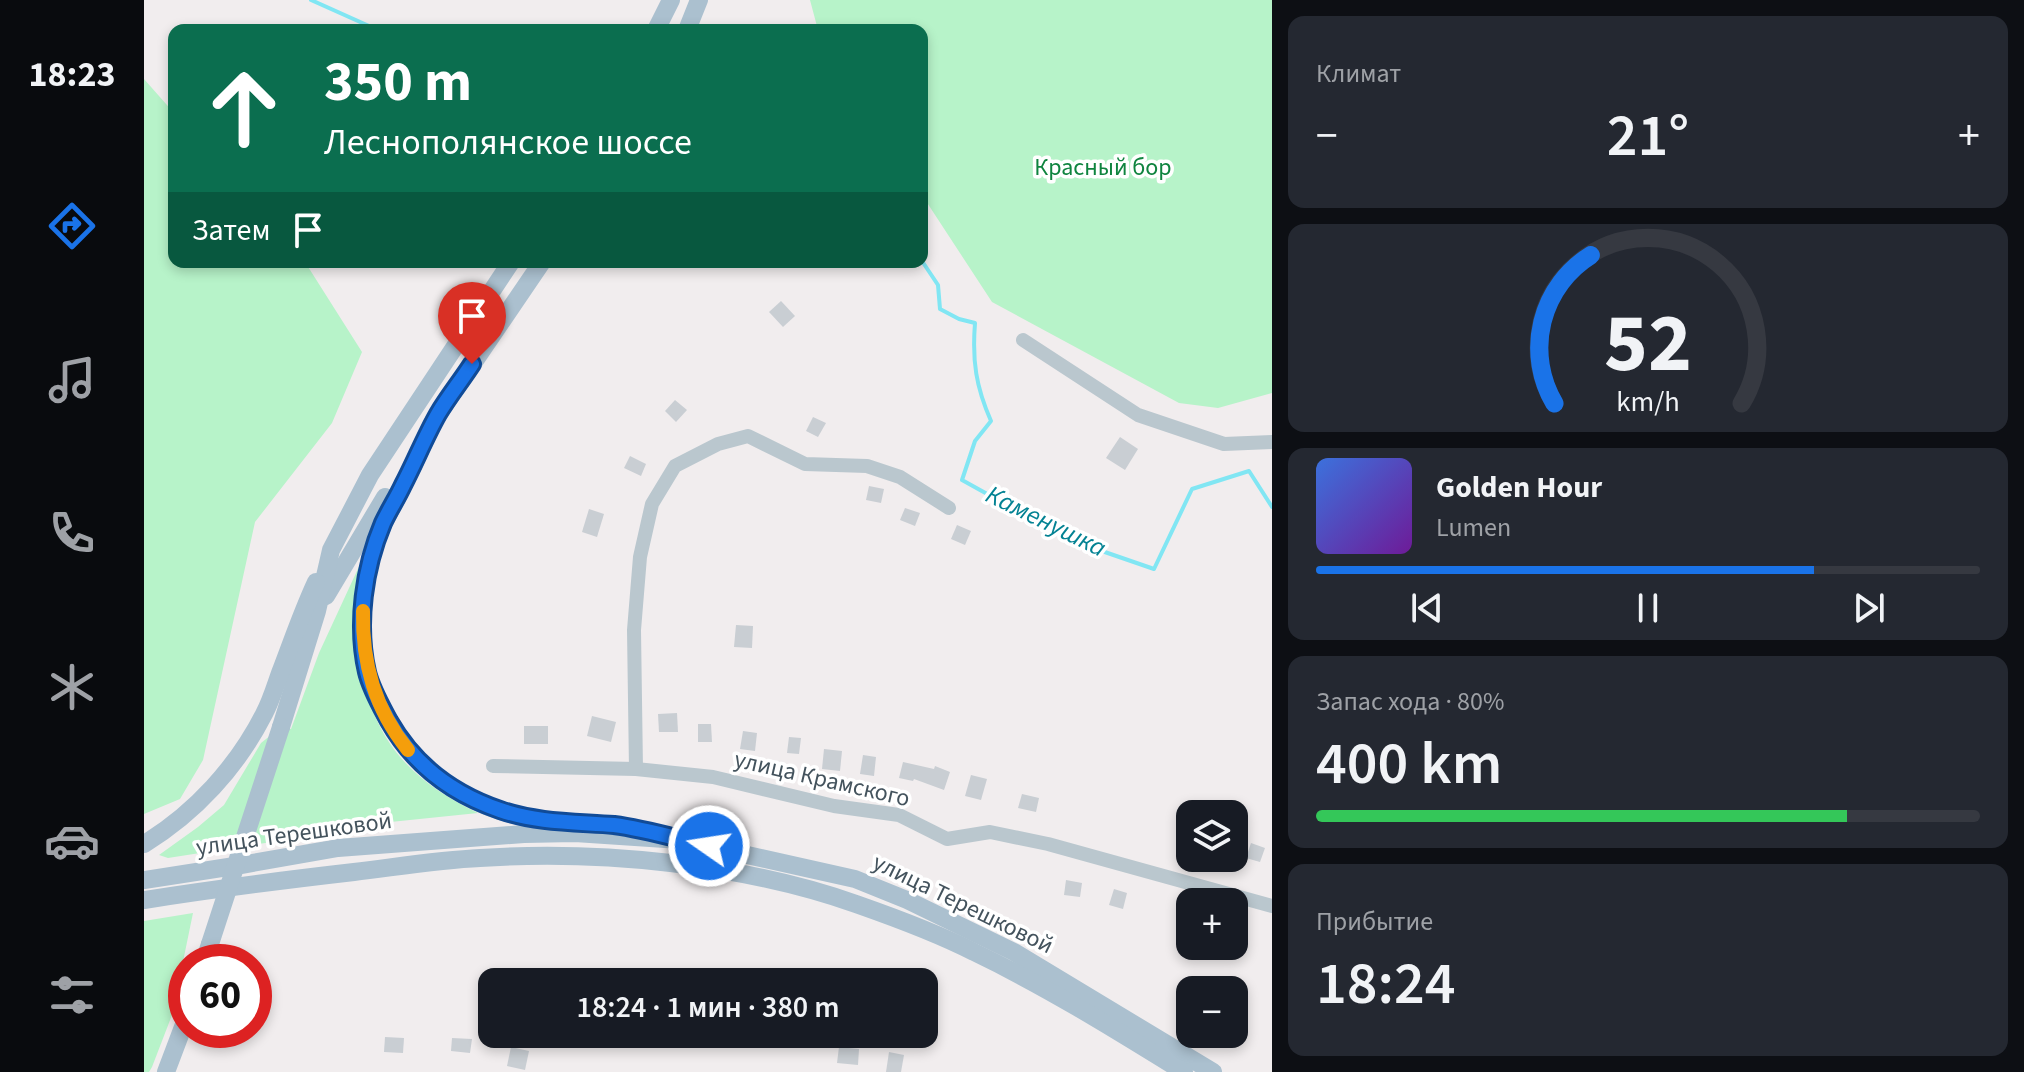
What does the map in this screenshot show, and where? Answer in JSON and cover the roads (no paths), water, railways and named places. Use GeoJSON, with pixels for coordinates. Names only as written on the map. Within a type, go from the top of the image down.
{"type":"FeatureCollection","features":[{"type":"Feature","properties":{"kind":"main road"},"geometry":{"type":"LineString","coordinates":[[659,24],[671,0]]}},
{"type":"Feature","properties":{"kind":"main road"},"geometry":{"type":"LineString","coordinates":[[689,24],[699,0]]}},
{"type":"Feature","properties":{"kind":"main road"},"geometry":{"type":"LineString","coordinates":[[144,844],[176,823],[217,784],[249,740],[265,712],[301,613],[370,475],[507,268]]}},
{"type":"Feature","properties":{"kind":"main road"},"geometry":{"type":"LineString","coordinates":[[317,611],[437,415],[538,268]]}},
{"type":"Feature","properties":{"kind":"main road"},"geometry":{"type":"LineString","coordinates":[[437,415],[373,550],[363,614],[367,673],[398,738],[416,760],[445,784],[502,811],[538,820],[616,826],[680,840]]}},
{"type":"Feature","properties":{"kind":"main road"},"geometry":{"type":"LineString","coordinates":[[210,944],[317,611],[331,550]]}},
{"type":"Feature","properties":{"kind":"main road","name":"улица Терешковой"},"geometry":{"type":"LineString","coordinates":[[144,880],[338,848],[524,834],[562,833],[680,840],[855,879],[907,900],[1014,952],[1213,1072]]}},
{"type":"Feature","properties":{"kind":"main road","name":"улица Терешковой"},"geometry":{"type":"LineString","coordinates":[[144,900],[214,889],[495,857],[582,855],[703,868],[801,887],[854,903],[973,951],[1067,1002],[1184,1072]]}},
{"type":"Feature","properties":{"kind":"main road"},"geometry":{"type":"LineString","coordinates":[[144,912],[183,906],[214,889]]}},
{"type":"Feature","properties":{"kind":"main road"},"geometry":{"type":"LineString","coordinates":[[166,1072],[175,1048]]}},
{"type":"Feature","properties":{"kind":"street"},"geometry":{"type":"LineString","coordinates":[[1023,340],[1138,415],[1224,444],[1272,442]]}},
{"type":"Feature","properties":{"kind":"street"},"geometry":{"type":"LineString","coordinates":[[636,769],[634,630],[640,557],[652,504],[675,466],[718,444],[748,436],[805,464],[867,466],[900,477],[949,508]]}},
{"type":"Feature","properties":{"kind":"street","name":"улица Крамского"},"geometry":{"type":"LineString","coordinates":[[493,766],[636,769],[713,777],[834,806],[899,815],[947,839],[990,832],[1048,844],[1272,906]]}},
{"type":"Feature","properties":{"kind":"waterway","name":"Каменушка"},"geometry":{"type":"LineString","coordinates":[[311,0],[365,24]]}},
{"type":"Feature","properties":{"kind":"waterway","name":"Каменушка"},"geometry":{"type":"LineString","coordinates":[[927,268],[938,285],[940,309],[975,323],[976,374],[991,421],[975,441],[962,480],[1070,540],[1154,569],[1192,489],[1249,471],[1272,507]]}},
{"type":"Feature","properties":{"kind":"park label","name":"Красный бор"},"geometry":{"type":"Point","coordinates":[1103,167]}}]}
